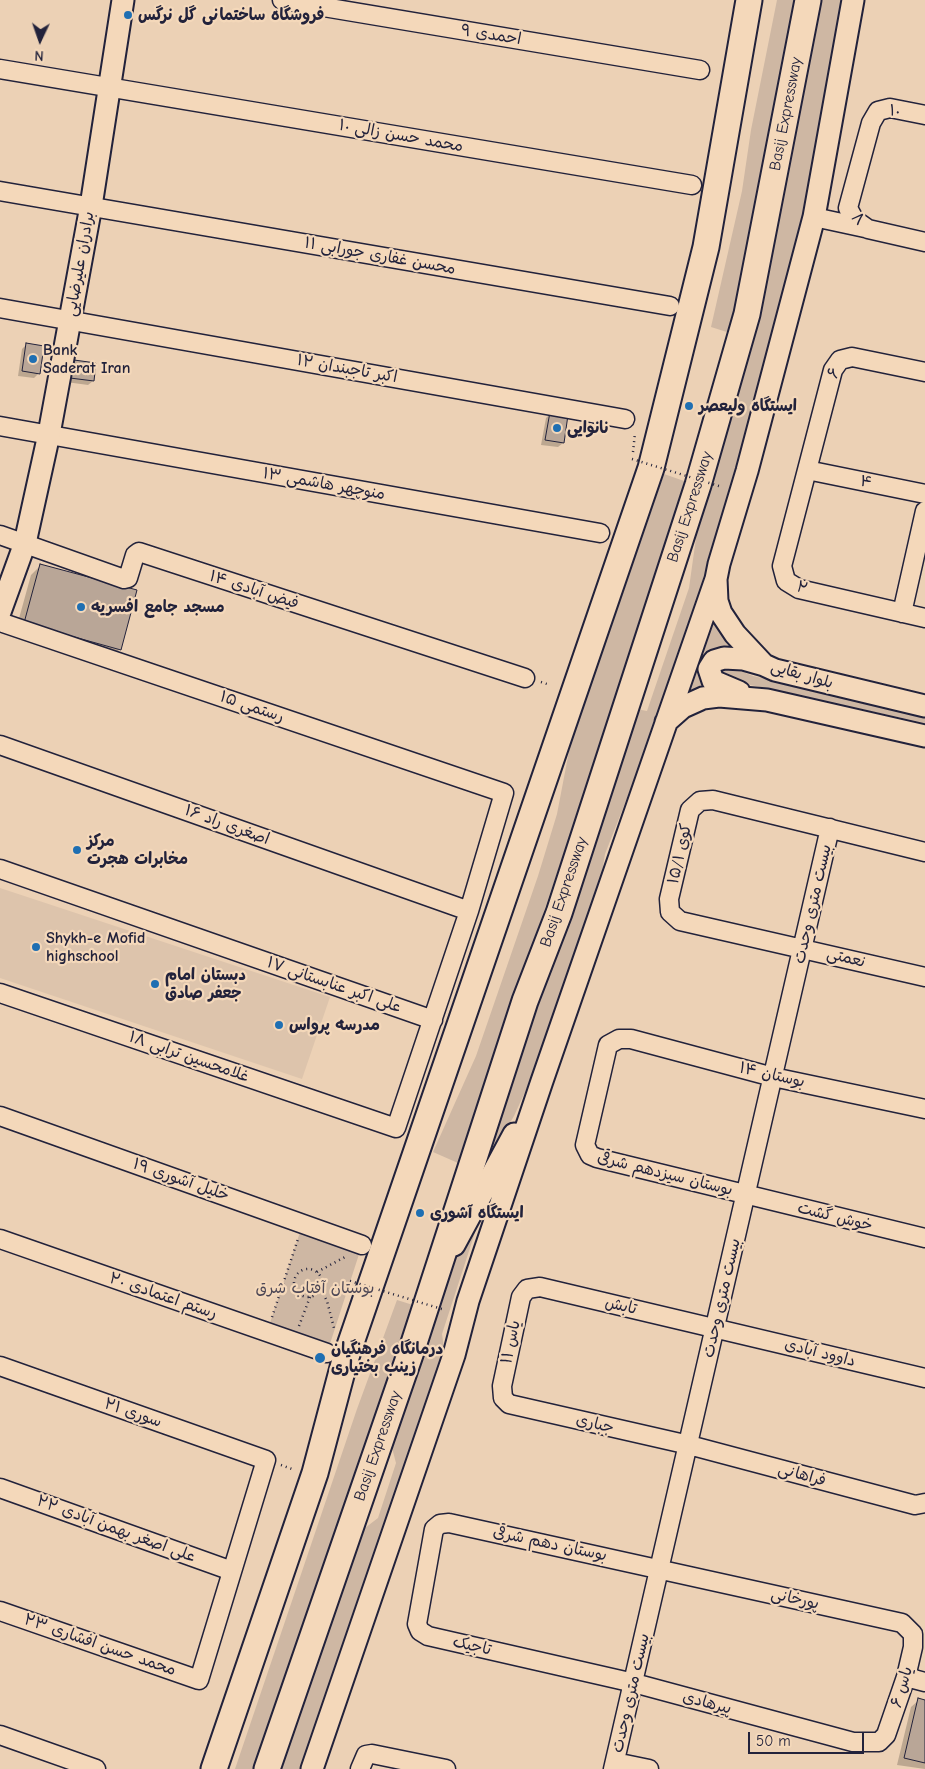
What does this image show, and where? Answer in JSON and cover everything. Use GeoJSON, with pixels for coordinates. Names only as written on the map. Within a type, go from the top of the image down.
{"type":"FeatureCollection","features":[{"type":"Feature","properties":{"kind":"highway"},"geometry":{"type":"LineString","coordinates":[[214,1769],[315,1473],[346,1360],[651,468],[706,247],[749,0]]}},
{"type":"Feature","properties":{"kind":"highway","name":"Basij Expressway"},"geometry":{"type":"LineString","coordinates":[[268,1769],[414,1343],[525,1000],[559,913],[698,486],[747,314],[808,0]]}},
{"type":"Feature","properties":{"kind":"main road","name":"برادران علیرضایی"},"geometry":{"type":"LineString","coordinates":[[0,612],[25,543],[49,434],[91,206],[123,0]]}},
{"type":"Feature","properties":{"kind":"main road"},"geometry":{"type":"LineString","coordinates":[[312,1769],[454,1355],[468,1301],[542,1080],[717,572],[745,478],[814,217],[853,0]]}},
{"type":"Feature","properties":{"kind":"main road","name":"بلوار بقایی"},"geometry":{"type":"LineString","coordinates":[[717,572],[717,601],[721,613],[732,630],[764,665],[775,670],[925,706]]}},
{"type":"Feature","properties":{"kind":"main road"},"geometry":{"type":"LineString","coordinates":[[764,665],[743,659],[724,658],[714,661],[709,668],[713,682],[767,700]]}},
{"type":"Feature","properties":{"kind":"main road","name":"بلوار بقایی"},"geometry":{"type":"LineString","coordinates":[[664,724],[683,707],[703,698],[719,696],[767,700],[925,736]]}},
{"type":"Feature","properties":{"kind":"main road"},"geometry":{"type":"LineString","coordinates":[[431,1288],[542,1080]]}},
{"type":"Feature","properties":{"kind":"street","name":"احمدی ۹"},"geometry":{"type":"LineString","coordinates":[[282,0],[700,70]]}},
{"type":"Feature","properties":{"kind":"street","name":"محمد حسن زالی ۱۰"},"geometry":{"type":"LineString","coordinates":[[0,69],[692,185]]}},
{"type":"Feature","properties":{"kind":"street","name":"۱۰"},"geometry":{"type":"LineString","coordinates":[[871,123],[878,111],[890,108],[925,115]]}},
{"type":"Feature","properties":{"kind":"street","name":"۸"},"geometry":{"type":"LineString","coordinates":[[871,123],[848,208],[854,219],[868,229],[925,242]]}},
{"type":"Feature","properties":{"kind":"street","name":"محسن غفاری جورابی ۱۱"},"geometry":{"type":"LineString","coordinates":[[0,191],[670,306]]}},
{"type":"Feature","properties":{"kind":"street"},"geometry":{"type":"LineString","coordinates":[[814,217],[868,229]]}},
{"type":"Feature","properties":{"kind":"street","name":"اکبر تاجبندان ۱۲"},"geometry":{"type":"LineString","coordinates":[[0,308],[70,319],[630,425]]}},
{"type":"Feature","properties":{"kind":"street","name":"۶"},"geometry":{"type":"LineString","coordinates":[[807,470],[833,370],[840,360],[852,357],[925,372]]}},
{"type":"Feature","properties":{"kind":"street","name":"منوچهر هاشمی ۱۳"},"geometry":{"type":"LineString","coordinates":[[0,426],[600,533]]}},
{"type":"Feature","properties":{"kind":"street","name":"۴"},"geometry":{"type":"LineString","coordinates":[[807,470],[925,494]]}},
{"type":"Feature","properties":{"kind":"street","name":"۲"},"geometry":{"type":"LineString","coordinates":[[807,470],[782,566],[786,581],[799,589],[925,618]]}},
{"type":"Feature","properties":{"kind":"street"},"geometry":{"type":"LineString","coordinates":[[902,613],[925,512]]}},
{"type":"Feature","properties":{"kind":"street","name":"فیض آبادی ۱۴"},"geometry":{"type":"LineString","coordinates":[[0,535],[124,578],[128,578],[135,555],[138,552],[525,678]]}},
{"type":"Feature","properties":{"kind":"street","name":"رستمی ۱۵"},"geometry":{"type":"LineString","coordinates":[[0,622],[504,793],[461,908]]}},
{"type":"Feature","properties":{"kind":"street","name":"اصغری راد ۱۶"},"geometry":{"type":"LineString","coordinates":[[0,744],[461,908]]}},
{"type":"Feature","properties":{"kind":"street","name":"کوی ۱۵/۱"},"geometry":{"type":"LineString","coordinates":[[680,920],[670,912],[669,900],[690,810],[700,801],[713,800],[830,828]]}},
{"type":"Feature","properties":{"kind":"street"},"geometry":{"type":"LineString","coordinates":[[830,828],[925,852]]}},
{"type":"Feature","properties":{"kind":"street","name":"بیست متری وحدت"},"geometry":{"type":"LineString","coordinates":[[614,1765],[830,828]]}},
{"type":"Feature","properties":{"kind":"street","name":"علی اکبر عنابستانی ۱۷"},"geometry":{"type":"LineString","coordinates":[[0,869],[433,1020]]}},
{"type":"Feature","properties":{"kind":"street"},"geometry":{"type":"LineString","coordinates":[[433,1020],[461,908]]}},
{"type":"Feature","properties":{"kind":"street","name":"نعمتی"},"geometry":{"type":"LineString","coordinates":[[680,920],[925,977]]}},
{"type":"Feature","properties":{"kind":"street","name":"غلامحسین ترابی ۱۸"},"geometry":{"type":"LineString","coordinates":[[0,993],[396,1128],[433,1020]]}},
{"type":"Feature","properties":{"kind":"street","name":"بوستان ۱۴"},"geometry":{"type":"LineString","coordinates":[[619,1040],[631,1039],[773,1076],[925,1109]]}},
{"type":"Feature","properties":{"kind":"street","name":"بوستان سیزدهم شرقی"},"geometry":{"type":"LineString","coordinates":[[619,1040],[608,1045],[586,1145],[590,1155],[746,1195]]}},
{"type":"Feature","properties":{"kind":"street","name":"خلیل آشوری ۱۹"},"geometry":{"type":"LineString","coordinates":[[0,1116],[362,1245]]}},
{"type":"Feature","properties":{"kind":"street","name":"خوش گشت"},"geometry":{"type":"LineString","coordinates":[[746,1195],[925,1238]]}},
{"type":"Feature","properties":{"kind":"street","name":"رستم اعتمادی ۲۰"},"geometry":{"type":"LineString","coordinates":[[0,1239],[327,1353]]}},
{"type":"Feature","properties":{"kind":"street","name":"تابش"},"geometry":{"type":"LineString","coordinates":[[527,1289],[540,1288],[715,1328]]}},
{"type":"Feature","properties":{"kind":"street","name":"یاس ۱۱"},"geometry":{"type":"LineString","coordinates":[[503,1398],[502,1386],[521,1297],[527,1289]]}},
{"type":"Feature","properties":{"kind":"street","name":"داوود آبادی"},"geometry":{"type":"LineString","coordinates":[[715,1328],[925,1378]]}},
{"type":"Feature","properties":{"kind":"street","name":"سوری ۲۱"},"geometry":{"type":"LineString","coordinates":[[0,1366],[266,1460],[232,1571]]}},
{"type":"Feature","properties":{"kind":"street","name":"جباری"},"geometry":{"type":"LineString","coordinates":[[503,1398],[509,1404],[689,1445]]}},
{"type":"Feature","properties":{"kind":"street","name":"فراهانی"},"geometry":{"type":"LineString","coordinates":[[689,1445],[920,1504]]}},
{"type":"Feature","properties":{"kind":"street","name":"علی اصغر بهمن آبادی ۲۲"},"geometry":{"type":"LineString","coordinates":[[0,1488],[232,1571]]}},
{"type":"Feature","properties":{"kind":"street","name":"بوستان دهم شرقی"},"geometry":{"type":"LineString","coordinates":[[440,1524],[449,1522],[659,1568]]}},
{"type":"Feature","properties":{"kind":"street","name":"تاجیک"},"geometry":{"type":"LineString","coordinates":[[440,1524],[434,1529],[417,1624],[420,1631],[428,1636],[634,1683]]}},
{"type":"Feature","properties":{"kind":"street","name":"پورخانی"},"geometry":{"type":"LineString","coordinates":[[659,1568],[902,1623],[913,1634],[913,1647]]}},
{"type":"Feature","properties":{"kind":"street","name":"محمد حسن افشاری ۲۳"},"geometry":{"type":"LineString","coordinates":[[0,1611],[199,1680],[232,1571]]}},
{"type":"Feature","properties":{"kind":"street","name":"یاس ۶"},"geometry":{"type":"LineString","coordinates":[[868,1742],[878,1742],[886,1735],[906,1677],[913,1647]]}},
{"type":"Feature","properties":{"kind":"street"},"geometry":{"type":"LineString","coordinates":[[906,1677],[925,1682]]}},
{"type":"Feature","properties":{"kind":"street","name":"پیرهادی"},"geometry":{"type":"LineString","coordinates":[[634,1683],[853,1742],[868,1742]]}},
{"type":"Feature","properties":{"kind":"street"},"geometry":{"type":"LineString","coordinates":[[0,1735],[96,1769]]}},
{"type":"Feature","properties":{"kind":"street"},"geometry":{"type":"LineString","coordinates":[[363,1762],[379,1755],[446,1769]]}},
{"type":"Feature","properties":{"kind":"street"},"geometry":{"type":"LineString","coordinates":[[614,1765],[649,1769]]}},
{"type":"Feature","properties":{"kind":"path"},"geometry":{"type":"LineString","coordinates":[[630,425],[632,459],[722,487]]}},
{"type":"Feature","properties":{"kind":"path"},"geometry":{"type":"LineString","coordinates":[[267,1332],[303,1223]]}},
{"type":"Feature","properties":{"kind":"path"},"geometry":{"type":"LineString","coordinates":[[294,1279],[303,1269],[317,1272],[362,1245]]}},
{"type":"Feature","properties":{"kind":"path"},"geometry":{"type":"LineString","coordinates":[[317,1272],[322,1280],[321,1289],[327,1301],[334,1330]]}},
{"type":"Feature","properties":{"kind":"path"},"geometry":{"type":"LineString","coordinates":[[286,1275],[294,1279]]}},
{"type":"Feature","properties":{"kind":"path"},"geometry":{"type":"LineString","coordinates":[[294,1279],[296,1292],[310,1297]]}},
{"type":"Feature","properties":{"kind":"path"},"geometry":{"type":"LineString","coordinates":[[350,1281],[445,1310]]}},
{"type":"Feature","properties":{"kind":"path"},"geometry":{"type":"LineString","coordinates":[[293,1342],[310,1297],[321,1289]]}},
{"type":"Feature","properties":{"kind":"shaded area"},"geometry":{"type":"Polygon","coordinates":[[[0,888],[330,997],[302,1079],[0,978],[0,888]]]}},
{"type":"Feature","properties":{"kind":"green space"},"geometry":{"type":"Polygon","coordinates":[[[777,0],[797,0],[730,333],[711,327],[742,191],[751,130],[777,0]]]}},
{"type":"Feature","properties":{"kind":"green space"},"geometry":{"type":"Polygon","coordinates":[[[820,0],[846,0],[811,187],[733,497],[649,742],[605,854],[598,897],[542,1055],[514,1116],[478,1177],[636,709],[647,711],[689,588],[697,531],[754,332],[820,0]]]}},
{"type":"Feature","properties":{"kind":"green space"},"geometry":{"type":"Polygon","coordinates":[[[664,474],[687,482],[587,785],[458,1163],[433,1152],[476,1056],[538,876],[557,814],[570,746],[664,474]]]}},
{"type":"Feature","properties":{"kind":"green space"},"geometry":{"type":"Polygon","coordinates":[[[713,612],[745,651],[725,651],[707,686],[678,704],[713,612]]]}},
{"type":"Feature","properties":{"kind":"green space"},"geometry":{"type":"Polygon","coordinates":[[[722,667],[734,668],[753,676],[925,716],[925,723],[746,684],[720,674],[722,667]]]}},
{"type":"Feature","properties":{"kind":"green space"},"geometry":{"type":"Polygon","coordinates":[[[496,1168],[442,1334],[445,1355],[304,1769],[280,1769],[361,1531],[378,1518],[396,1463],[391,1444],[455,1244],[496,1168]]]}},
{"type":"Feature","properties":{"kind":"green space","name":"بوستان آفتاب شرق"},"geometry":{"type":"Polygon","coordinates":[[[303,1223],[362,1245],[327,1353],[267,1332],[303,1223]]]}},
{"type":"Feature","properties":{"kind":"green space"},"geometry":{"type":"Polygon","coordinates":[[[397,1300],[413,1305],[257,1769],[235,1769],[357,1409],[397,1300]]]}},
{"type":"Feature","properties":{"kind":"building","name":"Bank Saderat Iran"},"geometry":{"type":"Polygon","coordinates":[[[26,343],[44,346],[40,374],[22,371],[26,343]]]}},
{"type":"Feature","properties":{"kind":"building"},"geometry":{"type":"Polygon","coordinates":[[[74,360],[96,363],[94,381],[70,378],[74,360]]]}},
{"type":"Feature","properties":{"kind":"building","name":"نانوایی"},"geometry":{"type":"Polygon","coordinates":[[[550,412],[568,415],[564,443],[545,440],[550,412]]]}},
{"type":"Feature","properties":{"kind":"building","name":"مسجد جامع افسریه"},"geometry":{"type":"Polygon","coordinates":[[[40,564],[137,590],[121,650],[24,623],[40,564]]]}},
{"type":"Feature","properties":{"kind":"building"},"geometry":{"type":"Polygon","coordinates":[[[918,1698],[925,1700],[925,1763],[904,1758],[918,1698]]]}},
{"type":"Feature","properties":{"kind":"place","name":"فروشگاه ساختمانی گل نرگس"},"geometry":{"type":"Point","coordinates":[128,15]}},
{"type":"Feature","properties":{"kind":"place","name":"Bank Saderat Iran"},"geometry":{"type":"Point","coordinates":[33,359]}},
{"type":"Feature","properties":{"kind":"place","name":"ایستگاه ولیعصر"},"geometry":{"type":"Point","coordinates":[689,406]}},
{"type":"Feature","properties":{"kind":"place","name":"نانوایی"},"geometry":{"type":"Point","coordinates":[557,428]}},
{"type":"Feature","properties":{"kind":"place","name":"مسجد جامع افسریه"},"geometry":{"type":"Point","coordinates":[81,607]}},
{"type":"Feature","properties":{"kind":"place","name":"مرکز مخابرات هجرت"},"geometry":{"type":"Point","coordinates":[77,850]}},
{"type":"Feature","properties":{"kind":"place","name":"Shykh-e Mofid highschool"},"geometry":{"type":"Point","coordinates":[36,947]}},
{"type":"Feature","properties":{"kind":"place","name":"دبستان امام جعفر صادق"},"geometry":{"type":"Point","coordinates":[155,984]}},
{"type":"Feature","properties":{"kind":"place","name":"مدرسه پرواس"},"geometry":{"type":"Point","coordinates":[279,1025]}},
{"type":"Feature","properties":{"kind":"place","name":"ایستگاه آشوری"},"geometry":{"type":"Point","coordinates":[420,1213]}},
{"type":"Feature","properties":{"kind":"place","name":"درمانگاه فرهنگیان زینب بختیاری"},"geometry":{"type":"Point","coordinates":[320,1358]}}]}
